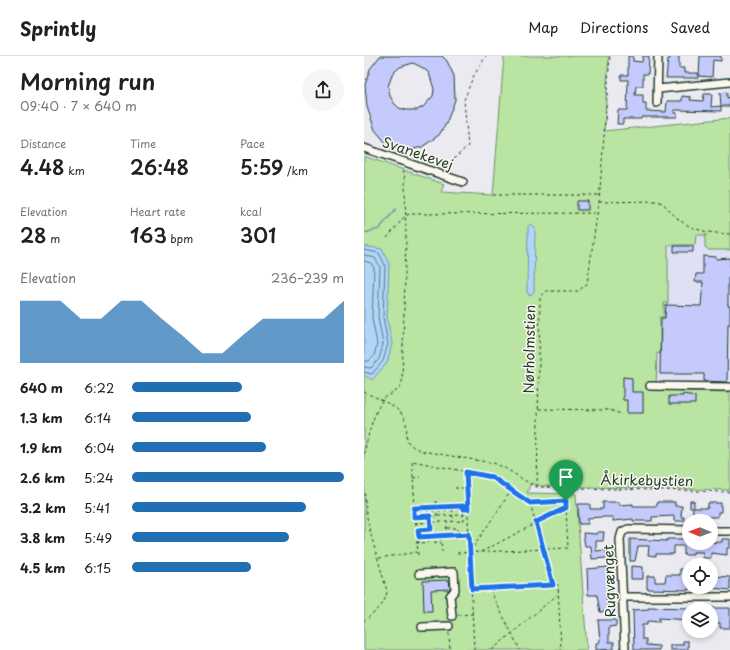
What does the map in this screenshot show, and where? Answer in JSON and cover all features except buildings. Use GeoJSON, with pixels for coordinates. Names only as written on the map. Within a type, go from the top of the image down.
{"type":"FeatureCollection","features":[{"type":"Feature","properties":{"kind":"street"},"geometry":{"type":"LineString","coordinates":[[657,103],[658,56]]}},
{"type":"Feature","properties":{"kind":"street"},"geometry":{"type":"LineString","coordinates":[[658,89],[730,82]]}},
{"type":"Feature","properties":{"kind":"street","name":"Svanekevej"},"geometry":{"type":"LineString","coordinates":[[364,148],[463,182]]}},
{"type":"Feature","properties":{"kind":"street"},"geometry":{"type":"LineString","coordinates":[[650,386],[730,388]]}},
{"type":"Feature","properties":{"kind":"street","name":"Rugvænget"},"geometry":{"type":"LineString","coordinates":[[625,650],[620,539],[622,532],[628,529],[682,530]]}},
{"type":"Feature","properties":{"kind":"street"},"geometry":{"type":"LineString","coordinates":[[718,531],[730,531]]}},
{"type":"Feature","properties":{"kind":"street"},"geometry":{"type":"LineString","coordinates":[[419,574],[454,572],[455,590],[450,596],[452,616]]}},
{"type":"Feature","properties":{"kind":"street"},"geometry":{"type":"LineString","coordinates":[[622,597],[730,596]]}},
{"type":"Feature","properties":{"kind":"street"},"geometry":{"type":"LineString","coordinates":[[422,627],[448,626]]}},
{"type":"Feature","properties":{"kind":"path"},"geometry":{"type":"LineString","coordinates":[[446,176],[454,159],[468,146],[464,100],[473,77],[486,56]]}},
{"type":"Feature","properties":{"kind":"path","name":"Nørholmstien"},"geometry":{"type":"LineString","coordinates":[[537,487],[540,297],[545,291],[578,291],[587,284],[596,213],[599,202],[610,56]]}},
{"type":"Feature","properties":{"kind":"path"},"geometry":{"type":"LineString","coordinates":[[364,454],[367,434],[382,402],[396,392],[402,382],[406,215],[405,170],[402,166]]}},
{"type":"Feature","properties":{"kind":"path"},"geometry":{"type":"LineString","coordinates":[[493,195],[599,195]]}},
{"type":"Feature","properties":{"kind":"path"},"geometry":{"type":"LineString","coordinates":[[599,202],[658,201],[664,204],[676,217],[690,227],[713,233],[730,234]]}},
{"type":"Feature","properties":{"kind":"path"},"geometry":{"type":"LineString","coordinates":[[387,238],[406,215],[596,213]]}},
{"type":"Feature","properties":{"kind":"path","name":"Åkirkebystien"},"geometry":{"type":"LineString","coordinates":[[364,392],[398,411],[404,418],[408,442],[412,447],[422,451],[493,463],[502,466],[518,478],[537,487],[730,492]]}},
{"type":"Feature","properties":{"kind":"path"},"geometry":{"type":"LineString","coordinates":[[538,409],[610,410],[621,414]]}},
{"type":"Feature","properties":{"kind":"path"},"geometry":{"type":"LineString","coordinates":[[418,555],[414,517],[412,461],[492,477],[530,503],[566,501]]}},
{"type":"Feature","properties":{"kind":"path"},"geometry":{"type":"LineString","coordinates":[[466,472],[474,650]]}},
{"type":"Feature","properties":{"kind":"path"},"geometry":{"type":"LineString","coordinates":[[412,478],[420,477]]}},
{"type":"Feature","properties":{"kind":"path"},"geometry":{"type":"LineString","coordinates":[[364,481],[366,512],[387,591],[386,600],[379,609],[364,621]]}},
{"type":"Feature","properties":{"kind":"path"},"geometry":{"type":"LineString","coordinates":[[456,488],[467,488]]}},
{"type":"Feature","properties":{"kind":"path"},"geometry":{"type":"LineString","coordinates":[[457,553],[568,548],[565,488]]}},
{"type":"Feature","properties":{"kind":"path"},"geometry":{"type":"LineString","coordinates":[[470,552],[511,490]]}},
{"type":"Feature","properties":{"kind":"path"},"geometry":{"type":"LineString","coordinates":[[436,501],[437,516]]}},
{"type":"Feature","properties":{"kind":"path"},"geometry":{"type":"LineString","coordinates":[[530,503],[553,585]]}},
{"type":"Feature","properties":{"kind":"path"},"geometry":{"type":"LineString","coordinates":[[452,506],[453,522]]}},
{"type":"Feature","properties":{"kind":"path"},"geometry":{"type":"LineString","coordinates":[[414,508],[463,506],[464,515],[464,521],[415,524]]}},
{"type":"Feature","properties":{"kind":"path"},"geometry":{"type":"LineString","coordinates":[[418,508],[418,512],[468,509]]}},
{"type":"Feature","properties":{"kind":"path"},"geometry":{"type":"LineString","coordinates":[[481,552],[536,522],[566,508]]}},
{"type":"Feature","properties":{"kind":"path"},"geometry":{"type":"LineString","coordinates":[[414,517],[464,515]]}},
{"type":"Feature","properties":{"kind":"path"},"geometry":{"type":"LineString","coordinates":[[419,543],[418,530],[431,529],[430,516]]}},
{"type":"Feature","properties":{"kind":"path"},"geometry":{"type":"LineString","coordinates":[[446,535],[447,522]]}},
{"type":"Feature","properties":{"kind":"path"},"geometry":{"type":"LineString","coordinates":[[447,528],[458,528],[458,535]]}},
{"type":"Feature","properties":{"kind":"path"},"geometry":{"type":"LineString","coordinates":[[419,537],[469,534]]}},
{"type":"Feature","properties":{"kind":"path"},"geometry":{"type":"LineString","coordinates":[[441,536],[442,554]]}},
{"type":"Feature","properties":{"kind":"path"},"geometry":{"type":"LineString","coordinates":[[416,543],[441,542]]}},
{"type":"Feature","properties":{"kind":"path"},"geometry":{"type":"LineString","coordinates":[[378,558],[417,552]]}},
{"type":"Feature","properties":{"kind":"path"},"geometry":{"type":"LineString","coordinates":[[472,589],[558,585],[561,650]]}},
{"type":"Feature","properties":{"kind":"path"},"geometry":{"type":"LineString","coordinates":[[489,588],[520,650]]}},
{"type":"Feature","properties":{"kind":"path"},"geometry":{"type":"LineString","coordinates":[[492,650],[558,594]]}},
{"type":"Feature","properties":{"kind":"shaded area"},"geometry":{"type":"Polygon","coordinates":[[[659,233],[730,236],[730,392],[656,390],[659,233]]]}},
{"type":"Feature","properties":{"kind":"green space"},"geometry":{"type":"Polygon","coordinates":[[[504,56],[609,56],[604,131],[730,118],[730,250],[709,250],[705,247],[705,237],[707,235],[696,235],[695,245],[668,245],[668,303],[664,303],[664,317],[660,317],[660,354],[657,353],[656,390],[730,392],[730,490],[541,486],[531,483],[527,493],[576,494],[587,650],[364,650],[364,156],[444,184],[441,192],[493,195],[504,56]]]}},
{"type":"Feature","properties":{"kind":"water"},"geometry":{"type":"Polygon","coordinates":[[[532,224],[535,228],[534,291],[531,295],[528,294],[527,290],[528,226],[532,224]]]}},
{"type":"Feature","properties":{"kind":"water"},"geometry":{"type":"Polygon","coordinates":[[[364,246],[382,249],[389,264],[387,317],[392,344],[387,363],[372,380],[364,375],[364,246]]]}},
{"type":"Feature","properties":{"kind":"waterway"},"geometry":{"type":"LineString","coordinates":[[364,233],[379,229],[396,209]]}},
{"type":"Feature","properties":{"kind":"route"},"geometry":{"type":"LineString","coordinates":[[466,472],[492,477],[530,503],[566,501],[566,508],[536,522],[542,549],[553,585],[472,589],[469,534],[419,537],[418,530],[431,529],[430,516],[414,517],[414,508],[463,506],[463,509],[468,509],[466,472]]}}]}
